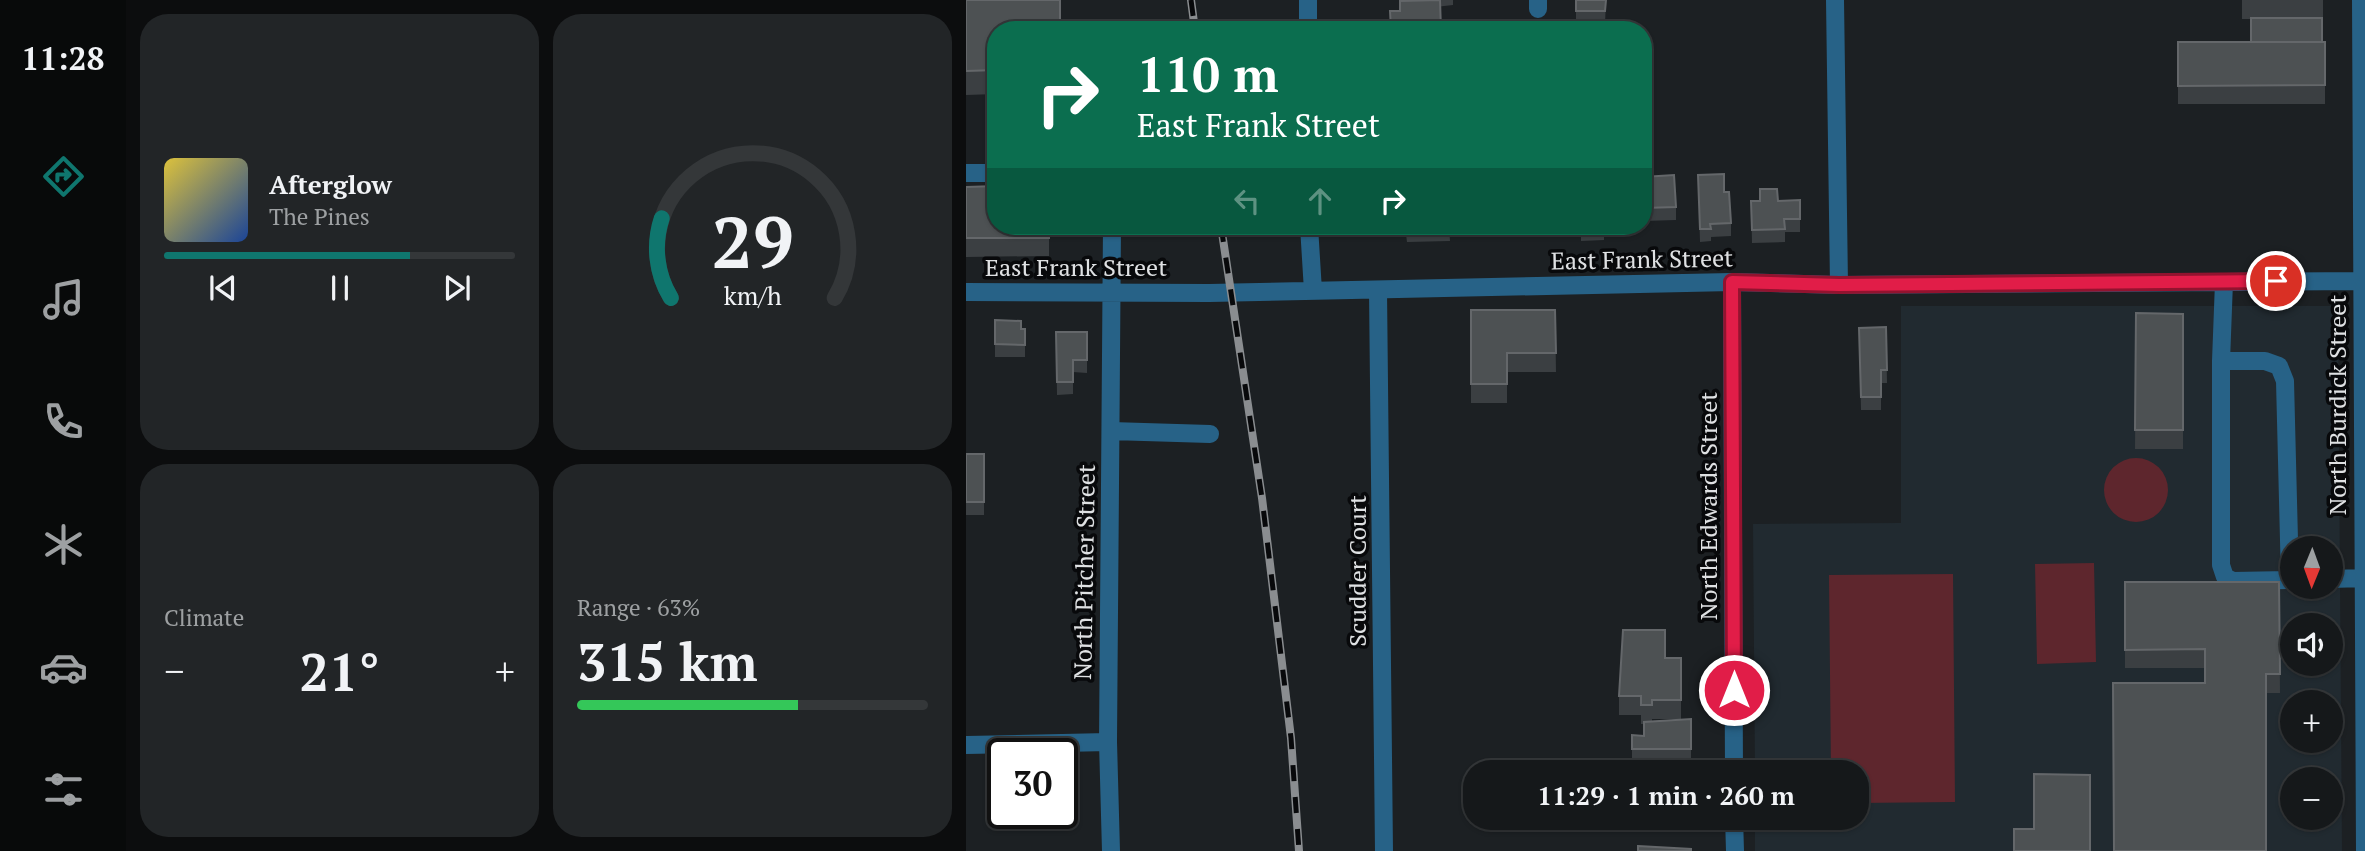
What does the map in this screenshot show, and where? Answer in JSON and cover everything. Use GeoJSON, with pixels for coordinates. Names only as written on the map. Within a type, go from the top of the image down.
{"type":"FeatureCollection","features":[{"type":"Feature","properties":{"kind":"street"},"geometry":{"type":"LineString","coordinates":[[1308,0],[1308,21]]}},
{"type":"Feature","properties":{"kind":"street"},"geometry":{"type":"LineString","coordinates":[[1835,0],[1839,285]]}},
{"type":"Feature","properties":{"kind":"street","name":"North Burdick Street"},"geometry":{"type":"LineString","coordinates":[[2361,0],[2365,851]]}},
{"type":"Feature","properties":{"kind":"street"},"geometry":{"type":"LineString","coordinates":[[966,173],[987,173]]}},
{"type":"Feature","properties":{"kind":"street","name":"North Pitcher Street"},"geometry":{"type":"LineString","coordinates":[[1111,851],[1108,742],[1112,235]]}},
{"type":"Feature","properties":{"kind":"street"},"geometry":{"type":"LineString","coordinates":[[1310,235],[1313,291]]}},
{"type":"Feature","properties":{"kind":"street","name":"East Frank Street"},"geometry":{"type":"LineString","coordinates":[[966,292],[1313,291],[1732,282],[1839,285],[2363,281]]}},
{"type":"Feature","properties":{"kind":"street","name":"North Edwards Street"},"geometry":{"type":"LineString","coordinates":[[1732,282],[1734,760]]}},
{"type":"Feature","properties":{"kind":"street"},"geometry":{"type":"LineString","coordinates":[[2224,282],[2221,361],[2221,565],[2225,578],[2233,581],[2280,580]]}},
{"type":"Feature","properties":{"kind":"street","name":"Scudder Court"},"geometry":{"type":"LineString","coordinates":[[1378,290],[1384,851]]}},
{"type":"Feature","properties":{"kind":"street"},"geometry":{"type":"LineString","coordinates":[[2221,361],[2265,361],[2278,366],[2285,381],[2290,536]]}},
{"type":"Feature","properties":{"kind":"street"},"geometry":{"type":"LineString","coordinates":[[1111,431],[1210,434]]}},
{"type":"Feature","properties":{"kind":"street"},"geometry":{"type":"LineString","coordinates":[[2343,579],[2363,578]]}},
{"type":"Feature","properties":{"kind":"street"},"geometry":{"type":"LineString","coordinates":[[966,745],[1108,742]]}},
{"type":"Feature","properties":{"kind":"street"},"geometry":{"type":"LineString","coordinates":[[1734,830],[1735,851]]}},
{"type":"Feature","properties":{"kind":"shaded area"},"geometry":{"type":"Polygon","coordinates":[[[1901,306],[2338,306],[2340,536],[2280,536],[2280,599],[2340,599],[2340,613],[2280,613],[2280,676],[2341,676],[2341,690],[2280,690],[2280,753],[2341,753],[2341,767],[2280,767],[2280,830],[2342,830],[2342,851],[1755,851],[1755,830],[1869,830],[1869,760],[1755,760],[1753,524],[1901,523],[1901,306]]]}},
{"type":"Feature","properties":{"kind":"shaded area"},"geometry":{"type":"Polygon","coordinates":[[[2130,458],[2142,458],[2159,467],[2166,478],[2166,502],[2159,513],[2142,522],[2130,522],[2118,517],[2109,508],[2104,496],[2104,484],[2109,472],[2118,463],[2130,458]]]}},
{"type":"Feature","properties":{"kind":"shaded area"},"geometry":{"type":"Polygon","coordinates":[[[2094,563],[2096,662],[2037,664],[2035,564],[2094,563]]]}},
{"type":"Feature","properties":{"kind":"shaded area"},"geometry":{"type":"Polygon","coordinates":[[[1953,574],[1955,802],[1869,803],[1869,760],[1831,760],[1829,575],[1953,574]]]}},
{"type":"Feature","properties":{"kind":"building"},"geometry":{"type":"Polygon","coordinates":[[[966,0],[1060,0],[1060,21],[987,21],[987,70],[966,71],[966,0]]]}},
{"type":"Feature","properties":{"kind":"building"},"geometry":{"type":"Polygon","coordinates":[[[1440,0],[1441,21],[1391,21],[1390,11],[1400,11],[1400,1],[1440,0]]]}},
{"type":"Feature","properties":{"kind":"building"},"geometry":{"type":"Polygon","coordinates":[[[1576,0],[1606,0],[1605,11],[1576,11],[1576,0]]]}},
{"type":"Feature","properties":{"kind":"building"},"geometry":{"type":"Polygon","coordinates":[[[2251,18],[2322,18],[2322,42],[2251,42],[2251,18]]]}},
{"type":"Feature","properties":{"kind":"building"},"geometry":{"type":"Polygon","coordinates":[[[2178,42],[2325,42],[2325,85],[2178,86],[2178,42]]]}},
{"type":"Feature","properties":{"kind":"building"},"geometry":{"type":"Polygon","coordinates":[[[1724,174],[1724,192],[1729,192],[1731,223],[1710,224],[1711,229],[1700,229],[1698,175],[1724,174]]]}},
{"type":"Feature","properties":{"kind":"building"},"geometry":{"type":"Polygon","coordinates":[[[1674,175],[1676,207],[1652,208],[1652,176],[1674,175]]]}},
{"type":"Feature","properties":{"kind":"building"},"geometry":{"type":"Polygon","coordinates":[[[987,186],[987,235],[1049,235],[1049,238],[966,238],[966,187],[987,186]]]}},
{"type":"Feature","properties":{"kind":"building"},"geometry":{"type":"Polygon","coordinates":[[[1760,189],[1777,189],[1778,201],[1800,200],[1800,219],[1784,219],[1785,229],[1752,230],[1751,201],[1760,201],[1760,189]]]}},
{"type":"Feature","properties":{"kind":"building"},"geometry":{"type":"Polygon","coordinates":[[[1471,310],[1555,310],[1556,353],[1507,353],[1507,384],[1471,384],[1471,310]]]}},
{"type":"Feature","properties":{"kind":"building"},"geometry":{"type":"Polygon","coordinates":[[[2136,313],[2183,314],[2183,430],[2135,430],[2136,313]]]}},
{"type":"Feature","properties":{"kind":"building"},"geometry":{"type":"Polygon","coordinates":[[[995,320],[1021,321],[1021,329],[1025,329],[1025,345],[995,344],[995,320]]]}},
{"type":"Feature","properties":{"kind":"building"},"geometry":{"type":"Polygon","coordinates":[[[1886,327],[1887,370],[1881,370],[1881,397],[1861,397],[1859,328],[1886,327]]]}},
{"type":"Feature","properties":{"kind":"building"},"geometry":{"type":"Polygon","coordinates":[[[1056,332],[1087,332],[1087,360],[1073,360],[1073,382],[1057,382],[1056,332]]]}},
{"type":"Feature","properties":{"kind":"building"},"geometry":{"type":"Polygon","coordinates":[[[966,454],[984,454],[984,502],[966,502],[966,454]]]}},
{"type":"Feature","properties":{"kind":"building"},"geometry":{"type":"Polygon","coordinates":[[[2125,582],[2279,582],[2280,674],[2266,674],[2266,851],[2114,851],[2113,683],[2205,683],[2205,649],[2125,650],[2125,582]]]}},
{"type":"Feature","properties":{"kind":"building"},"geometry":{"type":"Polygon","coordinates":[[[1623,630],[1665,630],[1665,658],[1681,658],[1681,700],[1652,700],[1652,705],[1641,705],[1641,696],[1619,696],[1623,630]]]}},
{"type":"Feature","properties":{"kind":"building"},"geometry":{"type":"Polygon","coordinates":[[[1691,719],[1691,749],[1632,749],[1632,735],[1644,736],[1644,722],[1691,719]]]}},
{"type":"Feature","properties":{"kind":"building"},"geometry":{"type":"Polygon","coordinates":[[[2034,774],[2090,775],[2090,851],[2014,851],[2014,829],[2034,829],[2034,774]]]}},
{"type":"Feature","properties":{"kind":"building"},"geometry":{"type":"Polygon","coordinates":[[[1638,846],[1691,849],[1691,851],[1638,851],[1638,846]]]}},
{"type":"Feature","properties":{"kind":"railway"},"geometry":{"type":"LineString","coordinates":[[1191,0],[1194,21]]}},
{"type":"Feature","properties":{"kind":"railway"},"geometry":{"type":"LineString","coordinates":[[1222,235],[1262,498],[1291,738],[1299,851]]}},
{"type":"Feature","properties":{"kind":"route"},"geometry":{"type":"LineString","coordinates":[[1734,690],[1732,282],[1839,285],[2276,281]]}}]}
